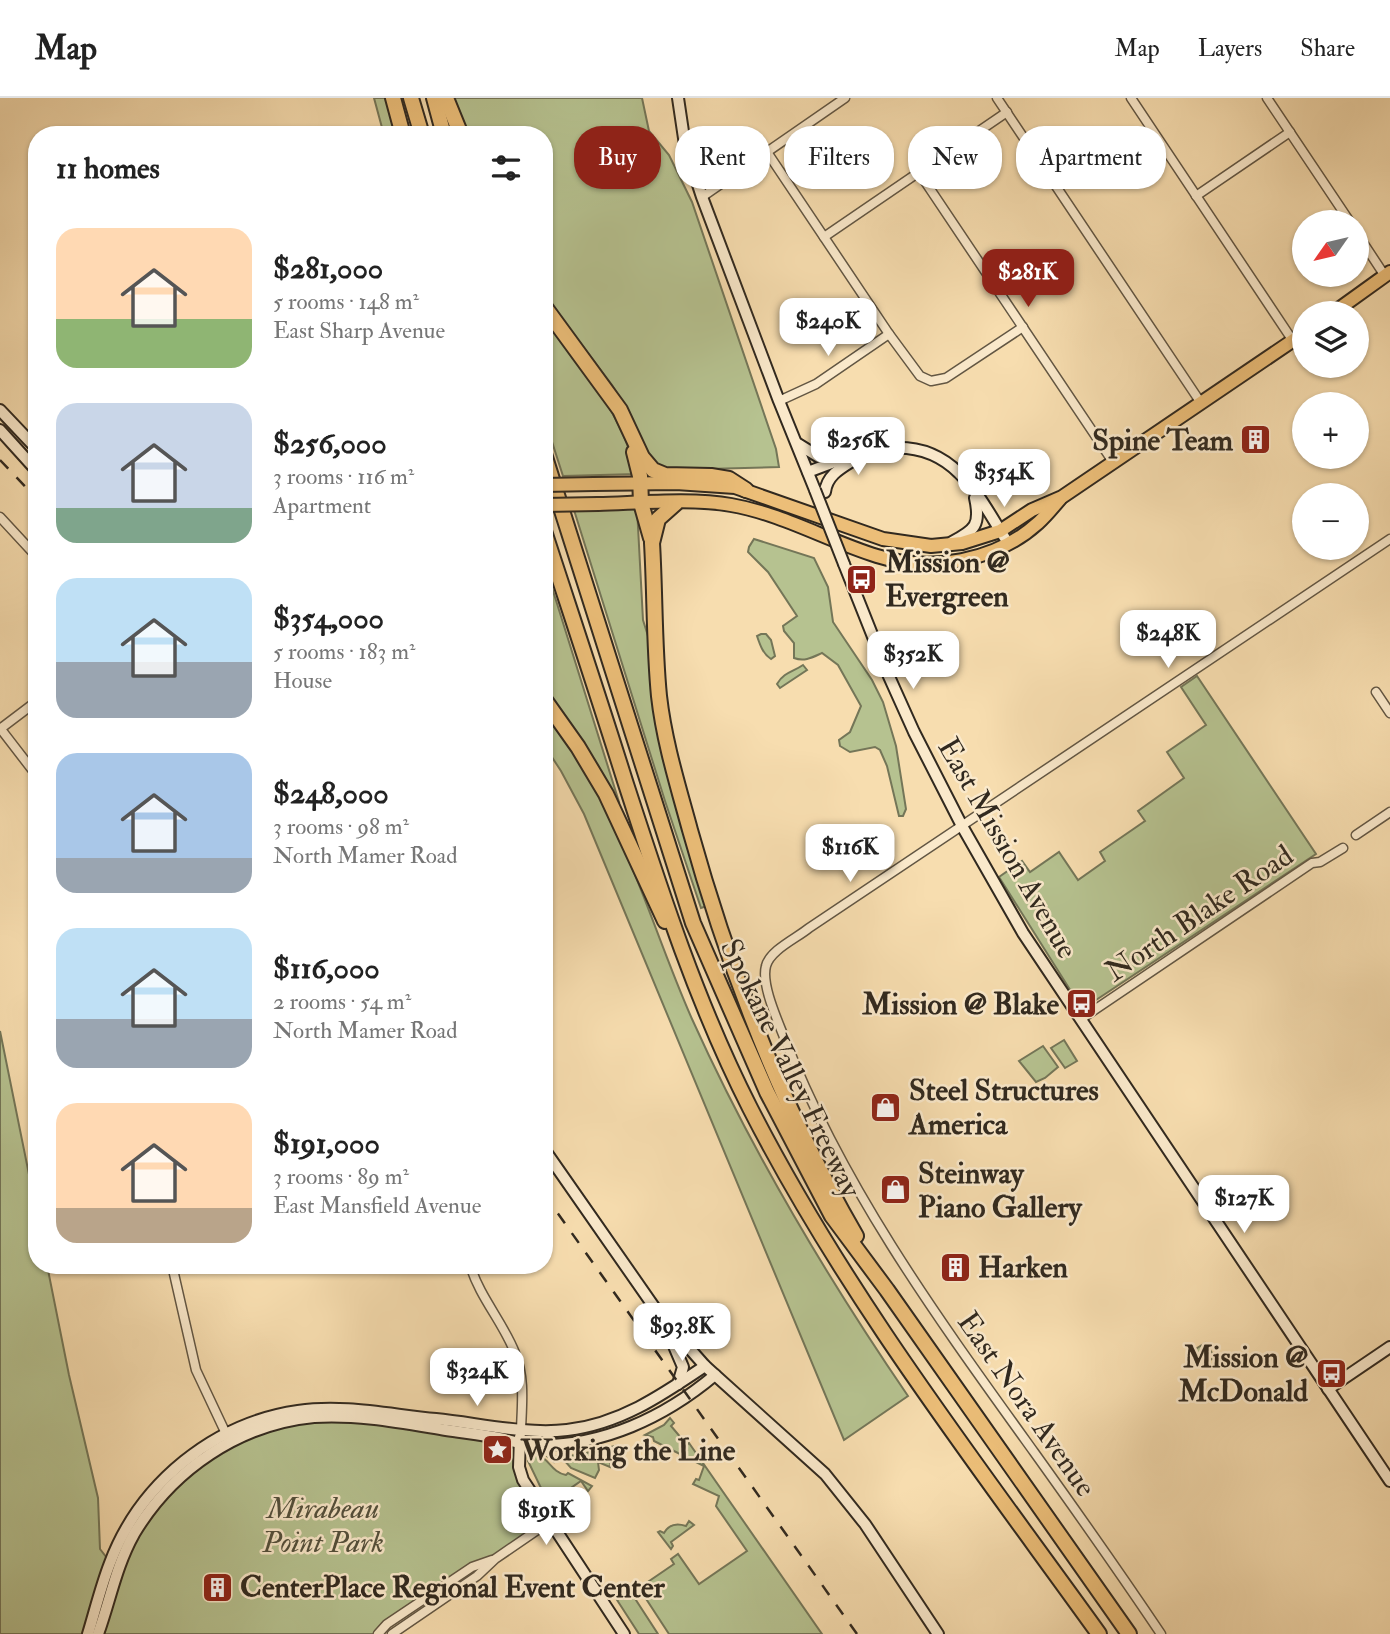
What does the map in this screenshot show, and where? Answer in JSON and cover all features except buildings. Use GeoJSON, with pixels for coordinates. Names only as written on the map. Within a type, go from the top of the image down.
{"type":"FeatureCollection","features":[{"type":"Feature","properties":{"kind":"highway"},"geometry":{"type":"LineString","coordinates":[[393,98],[401,126]]}},
{"type":"Feature","properties":{"kind":"highway"},"geometry":{"type":"LineString","coordinates":[[411,98],[419,126]]}},
{"type":"Feature","properties":{"kind":"highway"},"geometry":{"type":"LineString","coordinates":[[434,98],[442,126]]}},
{"type":"Feature","properties":{"kind":"highway"},"geometry":{"type":"LineString","coordinates":[[446,98],[457,126]]}},
{"type":"Feature","properties":{"kind":"highway"},"geometry":{"type":"LineString","coordinates":[[553,318],[607,390],[642,457],[653,470],[664,475],[711,475],[729,479],[746,490]]}},
{"type":"Feature","properties":{"kind":"highway"},"geometry":{"type":"LineString","coordinates":[[628,426],[652,542],[659,696],[665,735],[709,895],[750,1010],[790,1106],[848,1223],[887,1290]]}},
{"type":"Feature","properties":{"kind":"highway","name":"Spokane Valley Freeway"},"geometry":{"type":"LineString","coordinates":[[553,483],[697,933],[751,1059],[832,1216],[1129,1634]]}},
{"type":"Feature","properties":{"kind":"highway"},"geometry":{"type":"LineString","coordinates":[[652,542],[658,519],[676,503]]}},
{"type":"Feature","properties":{"kind":"highway","name":"Spokane Valley Freeway"},"geometry":{"type":"LineString","coordinates":[[553,559],[684,957],[749,1106],[786,1177],[837,1262],[1099,1634]]}},
{"type":"Feature","properties":{"kind":"highway"},"geometry":{"type":"LineString","coordinates":[[553,712],[606,794],[656,905],[684,957]]}},
{"type":"Feature","properties":{"kind":"main road"},"geometry":{"type":"LineString","coordinates":[[1350,301],[1388,274]]}},
{"type":"Feature","properties":{"kind":"main road"},"geometry":{"type":"LineString","coordinates":[[553,485],[677,483],[746,490],[883,539],[915,545],[962,543],[1000,531],[1032,510],[1062,497],[1292,341]]}},
{"type":"Feature","properties":{"kind":"main road"},"geometry":{"type":"LineString","coordinates":[[553,505],[712,503],[740,507],[879,557],[933,564],[971,558],[1008,543],[1038,524],[1062,497]]}},
{"type":"Feature","properties":{"kind":"street"},"geometry":{"type":"LineString","coordinates":[[678,98],[685,145],[702,197],[808,472],[820,491],[834,474],[872,449]]}},
{"type":"Feature","properties":{"kind":"street"},"geometry":{"type":"LineString","coordinates":[[770,150],[845,98]]}},
{"type":"Feature","properties":{"kind":"street"},"geometry":{"type":"LineString","coordinates":[[998,98],[1201,403]]}},
{"type":"Feature","properties":{"kind":"street"},"geometry":{"type":"LineString","coordinates":[[1131,98],[1196,196],[1292,329]]}},
{"type":"Feature","properties":{"kind":"street"},"geometry":{"type":"LineString","coordinates":[[1267,98],[1342,210]]}},
{"type":"Feature","properties":{"kind":"street"},"geometry":{"type":"LineString","coordinates":[[986,126],[1007,112]]}},
{"type":"Feature","properties":{"kind":"street"},"geometry":{"type":"LineString","coordinates":[[1196,196],[1290,132]]}},
{"type":"Feature","properties":{"kind":"street"},"geometry":{"type":"LineString","coordinates":[[770,156],[920,376],[931,381],[946,378],[1023,327]]}},
{"type":"Feature","properties":{"kind":"street"},"geometry":{"type":"LineString","coordinates":[[824,237],[908,179]]}},
{"type":"Feature","properties":{"kind":"street"},"geometry":{"type":"LineString","coordinates":[[702,197],[714,189]]}},
{"type":"Feature","properties":{"kind":"street"},"geometry":{"type":"LineString","coordinates":[[930,189],[1113,462]]}},
{"type":"Feature","properties":{"kind":"street"},"geometry":{"type":"LineString","coordinates":[[1369,249],[1388,274]]}},
{"type":"Feature","properties":{"kind":"street"},"geometry":{"type":"LineString","coordinates":[[779,401],[816,384],[889,334]]}},
{"type":"Feature","properties":{"kind":"street"},"geometry":{"type":"LineString","coordinates":[[0,410],[28,440]]}},
{"type":"Feature","properties":{"kind":"street"},"geometry":{"type":"LineString","coordinates":[[0,430],[28,461]]}},
{"type":"Feature","properties":{"kind":"street"},"geometry":{"type":"LineString","coordinates":[[796,442],[819,457],[845,458]]}},
{"type":"Feature","properties":{"kind":"street"},"geometry":{"type":"LineString","coordinates":[[808,472],[872,449],[897,447],[929,454],[957,471],[1008,543]]}},
{"type":"Feature","properties":{"kind":"street","name":"East Mission Avenue"},"geometry":{"type":"LineString","coordinates":[[820,491],[844,564],[904,708],[962,826],[1023,933],[1390,1481]]}},
{"type":"Feature","properties":{"kind":"street"},"geometry":{"type":"LineString","coordinates":[[946,545],[971,532],[977,524],[978,510],[974,492]]}},
{"type":"Feature","properties":{"kind":"street"},"geometry":{"type":"LineString","coordinates":[[0,517],[28,546]]}},
{"type":"Feature","properties":{"kind":"street"},"geometry":{"type":"LineString","coordinates":[[962,826],[1390,539]]}},
{"type":"Feature","properties":{"kind":"street"},"geometry":{"type":"LineString","coordinates":[[1376,692],[1390,713]]}},
{"type":"Feature","properties":{"kind":"street"},"geometry":{"type":"LineString","coordinates":[[28,708],[0,729],[28,765]]}},
{"type":"Feature","properties":{"kind":"street"},"geometry":{"type":"LineString","coordinates":[[1356,835],[1390,811]]}},
{"type":"Feature","properties":{"kind":"street","name":"East Nora Avenue"},"geometry":{"type":"LineString","coordinates":[[962,826],[771,956],[765,966],[766,986],[794,1061],[827,1132],[875,1220],[937,1316],[1161,1634]]}},
{"type":"Feature","properties":{"kind":"street","name":"North Blake Road"},"geometry":{"type":"LineString","coordinates":[[1081,1019],[1312,863],[1320,862],[1343,848]]}},
{"type":"Feature","properties":{"kind":"street"},"geometry":{"type":"LineString","coordinates":[[553,1162],[659,1314],[705,1366],[825,1474],[865,1524],[938,1634]]}},
{"type":"Feature","properties":{"kind":"street"},"geometry":{"type":"LineString","coordinates":[[174,1274],[195,1370],[228,1437]]}},
{"type":"Feature","properties":{"kind":"street"},"geometry":{"type":"LineString","coordinates":[[474,1274],[488,1307],[516,1354],[522,1376],[519,1466],[523,1480],[548,1522],[624,1634]]}},
{"type":"Feature","properties":{"kind":"street"},"geometry":{"type":"LineString","coordinates":[[659,1314],[683,1367],[678,1384]]}},
{"type":"Feature","properties":{"kind":"street"},"geometry":{"type":"LineString","coordinates":[[1328,1389],[1390,1346]]}},
{"type":"Feature","properties":{"kind":"street"},"geometry":{"type":"LineString","coordinates":[[88,1634],[110,1562],[139,1509],[160,1482],[183,1462],[255,1421],[299,1410],[345,1409],[521,1429],[566,1430],[594,1425],[635,1410],[705,1366]]}},
{"type":"Feature","properties":{"kind":"street"},"geometry":{"type":"LineString","coordinates":[[97,1634],[120,1565],[143,1521],[174,1482],[228,1437],[314,1417],[348,1417],[398,1422],[533,1446],[576,1443],[628,1428],[669,1408],[715,1375]]}},
{"type":"Feature","properties":{"kind":"street"},"geometry":{"type":"LineString","coordinates":[[392,1634],[477,1576],[495,1559],[548,1522]]}},
{"type":"Feature","properties":{"kind":"street"},"geometry":{"type":"LineString","coordinates":[[378,1634],[387,1624],[472,1567],[495,1559]]}},
{"type":"Feature","properties":{"kind":"green space"},"geometry":{"type":"Polygon","coordinates":[[[374,98],[387,98],[395,126],[382,126],[374,98]]]}},
{"type":"Feature","properties":{"kind":"green space"},"geometry":{"type":"Polygon","coordinates":[[[452,98],[642,98],[648,126],[574,126],[574,189],[661,189],[661,145],[669,155],[675,167],[675,189],[686,189],[692,202],[776,449],[779,467],[668,470],[649,457],[629,412],[612,385],[553,307],[553,126],[463,126],[452,98]]]}},
{"type":"Feature","properties":{"kind":"green space"},"geometry":{"type":"Polygon","coordinates":[[[553,326],[610,409],[630,451],[637,474],[563,476],[553,445],[553,326]]]}},
{"type":"Feature","properties":{"kind":"green space"},"geometry":{"type":"Polygon","coordinates":[[[637,508],[643,620],[648,636],[654,707],[707,906],[701,908],[574,510],[637,508]]]}},
{"type":"Feature","properties":{"kind":"green space"},"geometry":{"type":"Polygon","coordinates":[[[754,539],[814,558],[828,587],[833,622],[872,680],[883,702],[896,746],[906,809],[903,816],[899,816],[887,766],[880,750],[875,747],[850,752],[840,746],[839,740],[850,732],[861,706],[838,665],[822,653],[805,659],[794,658],[794,643],[783,626],[797,616],[768,572],[748,552],[754,539]]]}},
{"type":"Feature","properties":{"kind":"green space"},"geometry":{"type":"Polygon","coordinates":[[[553,591],[619,802],[553,701],[553,591]]]}},
{"type":"Feature","properties":{"kind":"green space"},"geometry":{"type":"Polygon","coordinates":[[[766,634],[771,640],[775,656],[771,659],[759,643],[757,636],[766,634]]]}},
{"type":"Feature","properties":{"kind":"green space"},"geometry":{"type":"Polygon","coordinates":[[[803,665],[807,670],[780,688],[777,684],[783,677],[803,665]]]}},
{"type":"Feature","properties":{"kind":"green space"},"geometry":{"type":"Polygon","coordinates":[[[1197,676],[1316,854],[1087,1006],[1079,1004],[999,877],[1022,861],[1030,872],[1059,852],[1078,880],[1105,861],[1100,852],[1145,821],[1138,811],[1184,778],[1167,752],[1206,725],[1181,687],[1197,676]]]}},
{"type":"Feature","properties":{"kind":"green space"},"geometry":{"type":"Polygon","coordinates":[[[553,723],[608,812],[692,1019],[765,1165],[819,1259],[908,1396],[844,1440],[584,814],[553,759],[553,723]]]}},
{"type":"Feature","properties":{"kind":"green space"},"geometry":{"type":"Polygon","coordinates":[[[0,1031],[28,1169],[28,1274],[49,1274],[98,1498],[100,1549],[110,1562],[82,1634],[0,1634],[0,1031]]]}},
{"type":"Feature","properties":{"kind":"green space"},"geometry":{"type":"Polygon","coordinates":[[[1064,1040],[1077,1061],[1065,1068],[1051,1048],[1064,1040]]]}},
{"type":"Feature","properties":{"kind":"green space"},"geometry":{"type":"Polygon","coordinates":[[[1043,1046],[1058,1067],[1036,1082],[1019,1061],[1043,1046]]]}},
{"type":"Feature","properties":{"kind":"green space"},"geometry":{"type":"Polygon","coordinates":[[[1205,1343],[1215,1357],[1204,1364],[1194,1350],[1205,1343]]]}},
{"type":"Feature","properties":{"kind":"green space","name":"Mirabeau Point Park"},"geometry":{"type":"Polygon","coordinates":[[[348,1417],[520,1443],[519,1467],[549,1522],[495,1559],[472,1567],[378,1634],[98,1634],[124,1554],[174,1482],[253,1431],[348,1417]]]}},
{"type":"Feature","properties":{"kind":"green space"},"geometry":{"type":"Polygon","coordinates":[[[670,1418],[674,1423],[671,1426],[687,1445],[689,1443],[822,1634],[669,1634],[639,1588],[674,1564],[671,1559],[678,1554],[699,1584],[747,1551],[716,1506],[719,1496],[693,1484],[696,1479],[699,1480],[704,1466],[645,1435],[664,1425],[670,1418]]]}},
{"type":"Feature","properties":{"kind":"green space"},"geometry":{"type":"Polygon","coordinates":[[[615,1446],[611,1455],[605,1453],[602,1458],[610,1462],[610,1467],[598,1462],[599,1470],[595,1478],[571,1468],[564,1460],[556,1459],[554,1462],[548,1457],[578,1455],[615,1446]]]}},
{"type":"Feature","properties":{"kind":"green space"},"geometry":{"type":"Polygon","coordinates":[[[534,1454],[543,1458],[556,1471],[566,1475],[568,1473],[592,1486],[588,1491],[581,1481],[571,1488],[574,1497],[563,1507],[561,1519],[528,1461],[534,1454]]]}},
{"type":"Feature","properties":{"kind":"green space"},"geometry":{"type":"Polygon","coordinates":[[[689,1521],[694,1525],[671,1542],[671,1549],[658,1532],[664,1533],[674,1525],[686,1526],[689,1521]]]}},
{"type":"Feature","properties":{"kind":"green space"},"geometry":{"type":"Polygon","coordinates":[[[632,1594],[658,1634],[639,1634],[617,1600],[632,1594]]]}},
{"type":"Feature","properties":{"kind":"railway"},"geometry":{"type":"LineString","coordinates":[[0,460],[28,490]]}},
{"type":"Feature","properties":{"kind":"railway"},"geometry":{"type":"LineString","coordinates":[[553,1207],[857,1634]]}},
{"type":"Feature","properties":{"kind":"place","name":"Spine Team"},"geometry":{"type":"Point","coordinates":[1256,440]}},
{"type":"Feature","properties":{"kind":"place","name":"Mission @ Evergreen"},"geometry":{"type":"Point","coordinates":[862,579]}},
{"type":"Feature","properties":{"kind":"place","name":"Mission @ Blake"},"geometry":{"type":"Point","coordinates":[1082,1004]}},
{"type":"Feature","properties":{"kind":"place","name":"Steel Structures America"},"geometry":{"type":"Point","coordinates":[886,1107]}},
{"type":"Feature","properties":{"kind":"place","name":"Steinway Piano Gallery"},"geometry":{"type":"Point","coordinates":[895,1190]}},
{"type":"Feature","properties":{"kind":"place","name":"Harken"},"geometry":{"type":"Point","coordinates":[955,1267]}},
{"type":"Feature","properties":{"kind":"place","name":"Mission @ McDonald"},"geometry":{"type":"Point","coordinates":[1331,1374]}},
{"type":"Feature","properties":{"kind":"place","name":"Working the Line"},"geometry":{"type":"Point","coordinates":[498,1450]}},
{"type":"Feature","properties":{"kind":"place","name":"CenterPlace Regional Event Center"},"geometry":{"type":"Point","coordinates":[217,1587]}}]}
